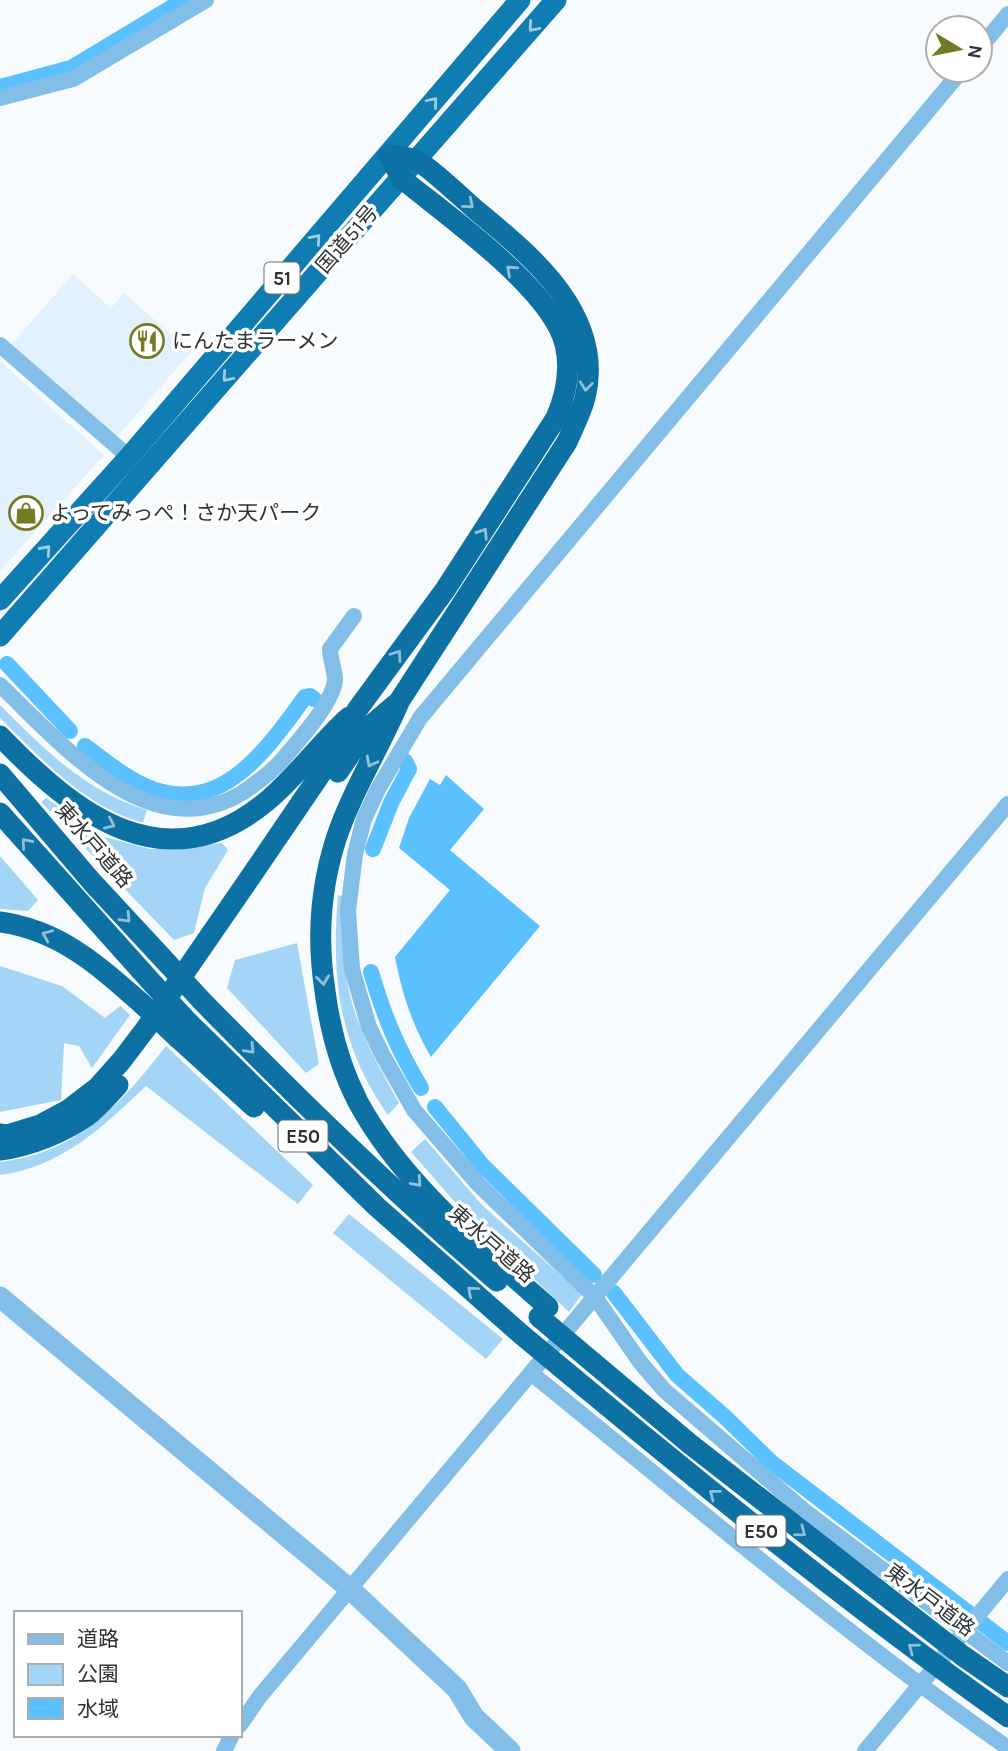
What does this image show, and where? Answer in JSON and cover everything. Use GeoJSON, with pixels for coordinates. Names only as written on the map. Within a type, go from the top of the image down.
{"type":"FeatureCollection","features":[{"type":"Feature","properties":{"kind":"highway","name":"国道51号"},"geometry":{"type":"LineString","coordinates":[[0,600],[129,457],[520,0]]}},
{"type":"Feature","properties":{"kind":"highway","name":"国道51号"},"geometry":{"type":"LineString","coordinates":[[0,636],[556,0]]}},
{"type":"Feature","properties":{"kind":"highway"},"geometry":{"type":"LineString","coordinates":[[389,155],[416,160],[513,241],[556,285],[582,331],[587,353],[587,375],[585,397],[567,442],[400,700],[350,804],[336,840],[321,911],[323,979],[333,1038],[358,1102],[400,1163],[544,1312]]}},
{"type":"Feature","properties":{"kind":"highway"},"geometry":{"type":"LineString","coordinates":[[0,1134],[7,1135],[40,1125],[68,1110],[97,1087],[122,1060],[331,758],[357,710],[445,590],[548,434],[562,402],[568,363],[565,343],[556,321],[544,304],[499,259],[401,178],[389,155]]}},
{"type":"Feature","properties":{"kind":"highway"},"geometry":{"type":"LineString","coordinates":[[0,1150],[36,1142],[65,1128],[88,1115],[117,1086],[155,1038],[369,727],[400,700]]}},
{"type":"Feature","properties":{"kind":"highway"},"geometry":{"type":"LineString","coordinates":[[0,736],[37,774],[89,814],[120,829],[170,838],[200,835],[246,817],[270,800],[325,739],[357,710]]}},
{"type":"Feature","properties":{"kind":"highway","name":"東水戸道路"},"geometry":{"type":"LineString","coordinates":[[0,774],[93,882],[202,1001],[411,1205],[544,1312],[690,1444],[932,1632],[1008,1687]]}},
{"type":"Feature","properties":{"kind":"highway"},"geometry":{"type":"LineString","coordinates":[[0,813],[154,985],[183,1030]]}},
{"type":"Feature","properties":{"kind":"highway"},"geometry":{"type":"LineString","coordinates":[[0,922],[33,929],[73,947],[141,1003],[183,1030]]}},
{"type":"Feature","properties":{"kind":"highway","name":"E50"},"geometry":{"type":"LineString","coordinates":[[183,1030],[372,1214],[421,1247],[677,1466],[948,1675],[1008,1717]]}},
{"type":"Feature","properties":{"kind":"street"},"geometry":{"type":"LineString","coordinates":[[0,98],[73,79],[206,0]]}},
{"type":"Feature","properties":{"kind":"street"},"geometry":{"type":"LineString","coordinates":[[994,31],[1008,14]]}},
{"type":"Feature","properties":{"kind":"street"},"geometry":{"type":"LineString","coordinates":[[950,84],[421,718],[364,819],[350,885],[348,940],[352,970],[361,1003],[382,1054],[414,1110],[478,1184],[595,1297],[640,1362],[664,1390],[807,1513],[972,1623],[1008,1664]]}},
{"type":"Feature","properties":{"kind":"street"},"geometry":{"type":"LineString","coordinates":[[0,345],[129,457]]}},
{"type":"Feature","properties":{"kind":"street"},"geometry":{"type":"LineString","coordinates":[[0,685],[88,767],[128,794],[164,807],[209,807],[230,800],[252,786],[276,767],[299,740],[332,694],[335,678],[330,649],[354,616]]}},
{"type":"Feature","properties":{"kind":"street"},"geometry":{"type":"LineString","coordinates":[[242,1722],[260,1696],[1008,804]]}},
{"type":"Feature","properties":{"kind":"street"},"geometry":{"type":"LineString","coordinates":[[0,1297],[351,1590],[457,1689],[474,1717],[510,1751]]}},
{"type":"Feature","properties":{"kind":"street"},"geometry":{"type":"LineString","coordinates":[[531,1373],[920,1684],[1008,1748]]}},
{"type":"Feature","properties":{"kind":"street"},"geometry":{"type":"LineString","coordinates":[[865,1751],[1008,1579]]}},
{"type":"Feature","properties":{"kind":"shaded area"},"geometry":{"type":"Polygon","coordinates":[[[73,274],[111,308],[124,293],[191,352],[116,438],[11,345],[73,274]]]}},
{"type":"Feature","properties":{"kind":"shaded area","name":"よってみっぺ！さか天パーク"},"geometry":{"type":"Polygon","coordinates":[[[0,361],[104,455],[0,571],[0,361]]]}},
{"type":"Feature","properties":{"kind":"green space"},"geometry":{"type":"Polygon","coordinates":[[[0,705],[50,753],[85,780],[104,792],[147,810],[143,823],[102,805],[65,779],[0,718],[0,705]]]}},
{"type":"Feature","properties":{"kind":"green space"},"geometry":{"type":"Polygon","coordinates":[[[46,798],[101,836],[150,849],[222,843],[228,850],[205,888],[194,933],[174,940],[41,802],[46,798]]]}},
{"type":"Feature","properties":{"kind":"green space"},"geometry":{"type":"Polygon","coordinates":[[[0,856],[38,900],[28,911],[0,909],[0,856]]]}},
{"type":"Feature","properties":{"kind":"green space"},"geometry":{"type":"Polygon","coordinates":[[[338,895],[342,896],[344,961],[355,1013],[399,1103],[388,1115],[371,1089],[359,1063],[342,1010],[336,955],[338,895]]]}},
{"type":"Feature","properties":{"kind":"green space"},"geometry":{"type":"Polygon","coordinates":[[[297,943],[319,1064],[306,1073],[227,988],[235,960],[297,943]]]}},
{"type":"Feature","properties":{"kind":"green space"},"geometry":{"type":"Polygon","coordinates":[[[0,966],[62,986],[105,1018],[120,1006],[130,1015],[92,1068],[79,1046],[64,1043],[61,1100],[0,1112],[0,966]]]}},
{"type":"Feature","properties":{"kind":"green space"},"geometry":{"type":"Polygon","coordinates":[[[166,1046],[313,1185],[298,1204],[146,1086],[80,1143],[42,1164],[0,1175],[0,1162],[28,1157],[53,1148],[75,1137],[95,1122],[132,1087],[166,1046]]]}},
{"type":"Feature","properties":{"kind":"green space"},"geometry":{"type":"Polygon","coordinates":[[[425,1139],[482,1205],[582,1294],[569,1312],[468,1217],[411,1152],[425,1139]]]}},
{"type":"Feature","properties":{"kind":"green space"},"geometry":{"type":"Polygon","coordinates":[[[349,1214],[503,1339],[486,1359],[333,1233],[349,1214]]]}},
{"type":"Feature","properties":{"kind":"water"},"geometry":{"type":"Polygon","coordinates":[[[446,775],[484,809],[450,850],[540,926],[431,1057],[408,1008],[395,957],[450,890],[399,848],[409,818],[430,779],[440,785],[446,775]]]}},
{"type":"Feature","properties":{"kind":"waterway"},"geometry":{"type":"LineString","coordinates":[[0,87],[71,68],[188,0]]}},
{"type":"Feature","properties":{"kind":"waterway"},"geometry":{"type":"LineString","coordinates":[[7,664],[70,731]]}},
{"type":"Feature","properties":{"kind":"waterway"},"geometry":{"type":"LineString","coordinates":[[85,746],[143,785],[170,794],[195,794],[217,787],[238,774],[257,758],[305,697],[314,699]]}},
{"type":"Feature","properties":{"kind":"waterway"},"geometry":{"type":"LineString","coordinates":[[373,849],[391,803],[409,769],[405,761]]}},
{"type":"Feature","properties":{"kind":"waterway"},"geometry":{"type":"LineString","coordinates":[[371,972],[392,1032],[421,1088]]}},
{"type":"Feature","properties":{"kind":"waterway"},"geometry":{"type":"LineString","coordinates":[[435,1107],[483,1166],[594,1275]]}},
{"type":"Feature","properties":{"kind":"waterway"},"geometry":{"type":"LineString","coordinates":[[614,1293],[677,1375],[771,1462],[1008,1643]]}},
{"type":"Feature","properties":{"kind":"place","name":"にんたまラーメン"},"geometry":{"type":"Point","coordinates":[147,341]}},
{"type":"Feature","properties":{"kind":"place","name":"よってみっぺ！さか天パーク"},"geometry":{"type":"Point","coordinates":[26,513]}}]}
